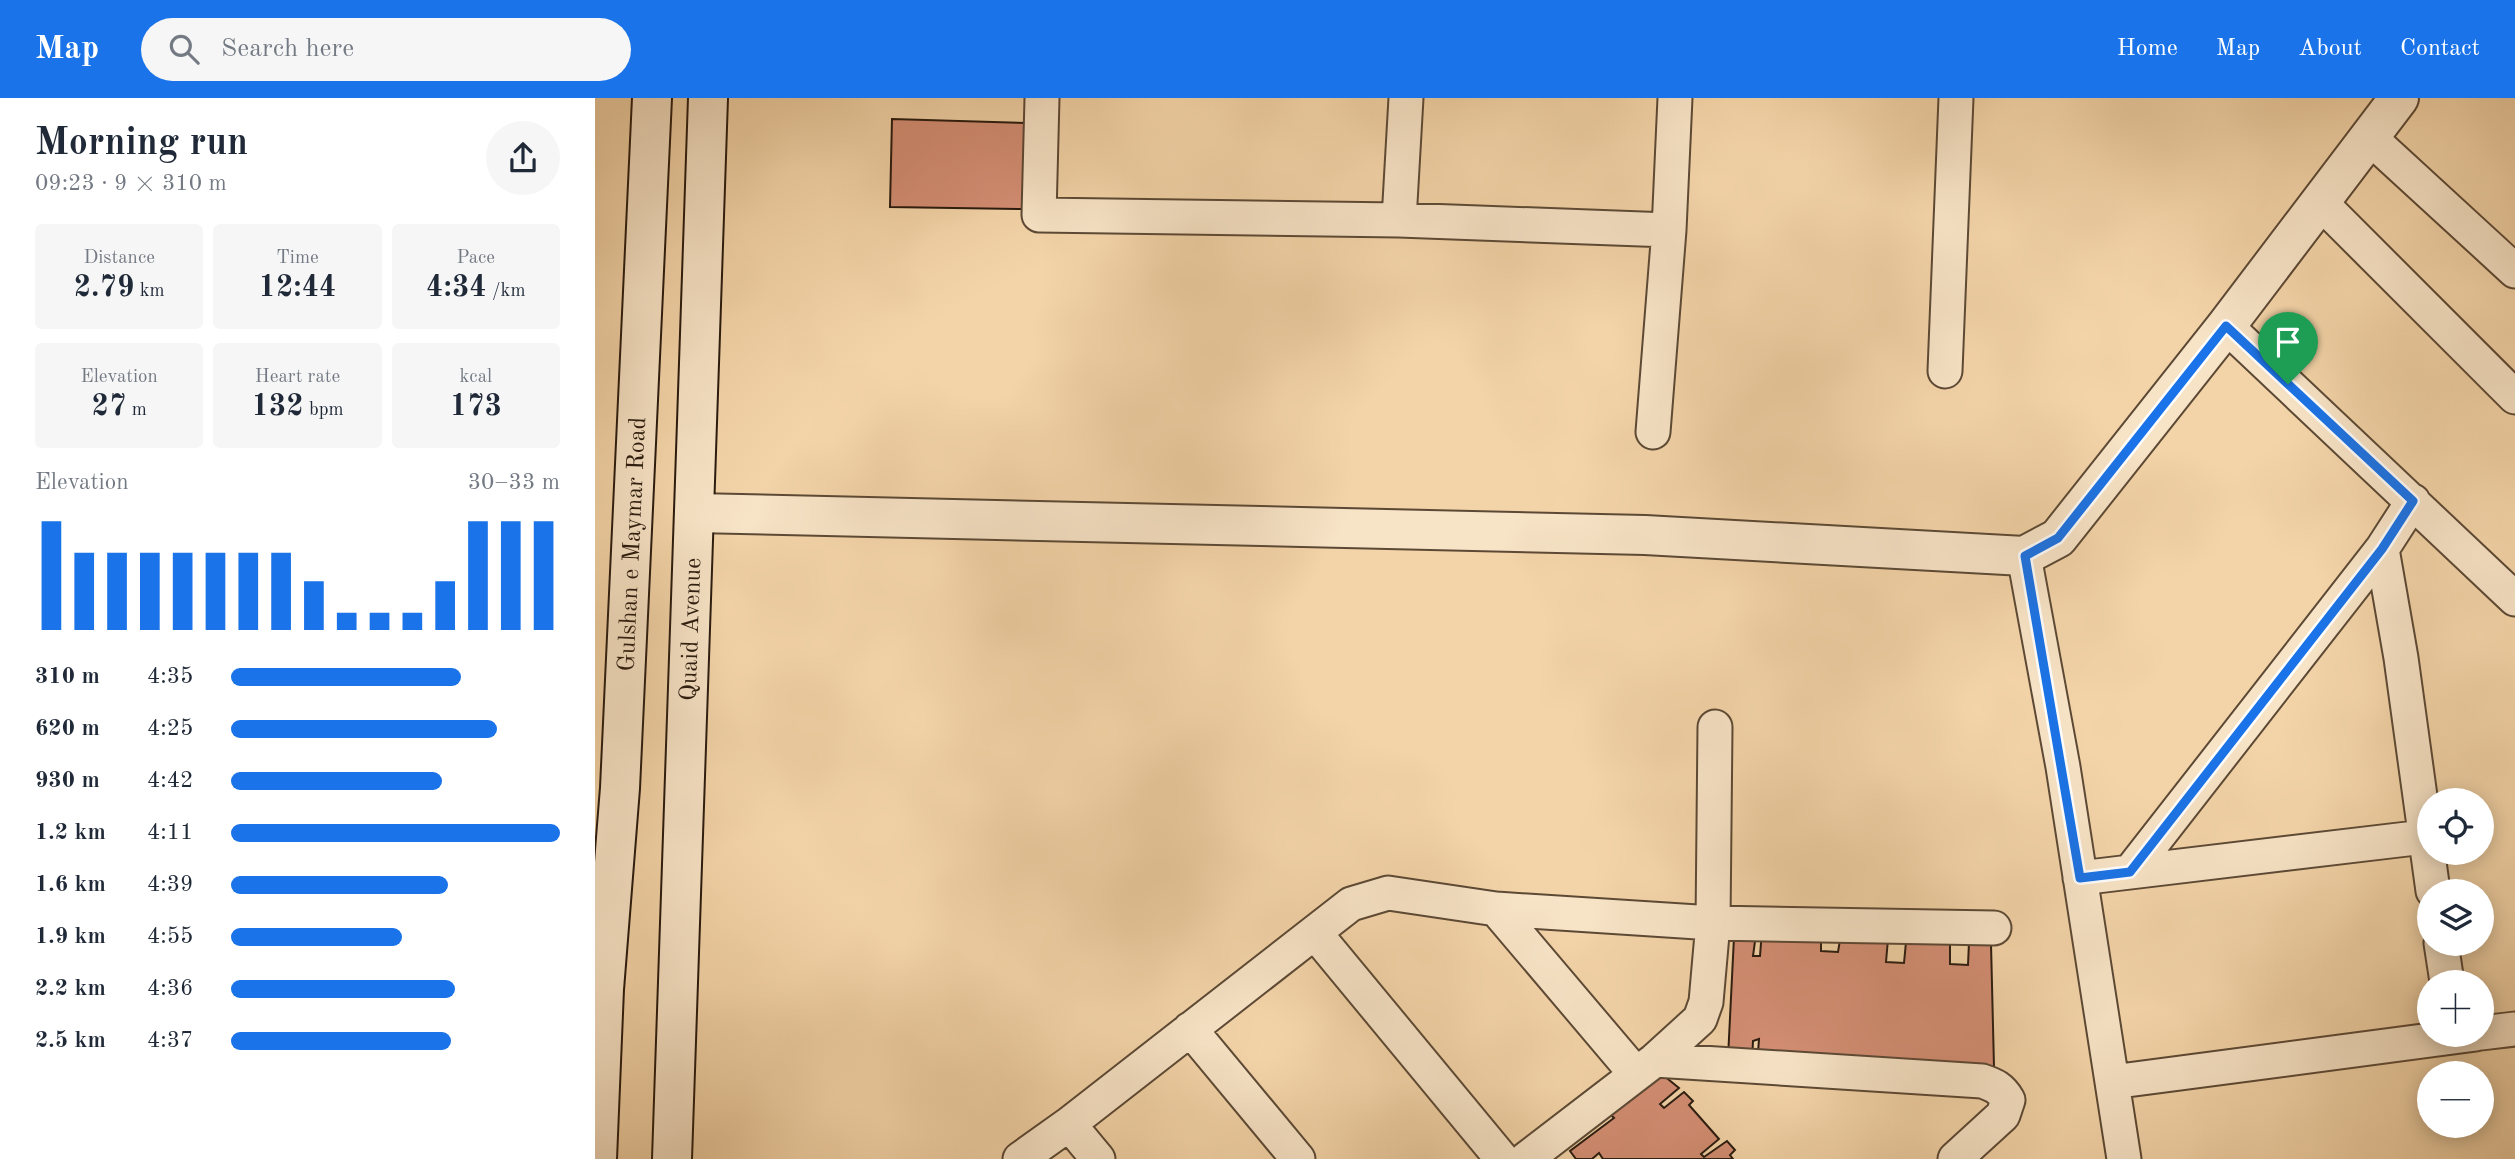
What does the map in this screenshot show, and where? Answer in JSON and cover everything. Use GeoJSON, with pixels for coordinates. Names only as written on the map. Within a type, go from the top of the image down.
{"type":"FeatureCollection","features":[{"type":"Feature","properties":{"kind":"main road","name":"Gulshan e Maymar Road"},"geometry":{"type":"LineString","coordinates":[[597,1159],[607,787],[652,98]]}},
{"type":"Feature","properties":{"kind":"main road","name":"Quaid Avenue"},"geometry":{"type":"LineString","coordinates":[[672,1159],[708,98]]}},
{"type":"Feature","properties":{"kind":"main road"},"geometry":{"type":"LineString","coordinates":[[695,513],[1645,535],[2025,556],[2058,538],[2226,326],[2399,98]]}},
{"type":"Feature","properties":{"kind":"street"},"geometry":{"type":"LineString","coordinates":[[1042,98],[1039,215],[1399,220],[1669,230]]}},
{"type":"Feature","properties":{"kind":"street"},"geometry":{"type":"LineString","coordinates":[[1399,220],[1406,98]]}},
{"type":"Feature","properties":{"kind":"street"},"geometry":{"type":"LineString","coordinates":[[1653,432],[1669,230],[1675,98]]}},
{"type":"Feature","properties":{"kind":"street"},"geometry":{"type":"LineString","coordinates":[[1945,372],[1957,98]]}},
{"type":"Feature","properties":{"kind":"street"},"geometry":{"type":"LineString","coordinates":[[2369,137],[2515,271]]}},
{"type":"Feature","properties":{"kind":"street"},"geometry":{"type":"LineString","coordinates":[[2320,202],[2515,397]]}},
{"type":"Feature","properties":{"kind":"street"},"geometry":{"type":"LineString","coordinates":[[2226,326],[2515,599]]}},
{"type":"Feature","properties":{"kind":"street"},"geometry":{"type":"LineString","coordinates":[[2130,872],[2382,549],[2413,501]]}},
{"type":"Feature","properties":{"kind":"street"},"geometry":{"type":"LineString","coordinates":[[2382,549],[2401,659],[2418,788]]}},
{"type":"Feature","properties":{"kind":"street"},"geometry":{"type":"LineString","coordinates":[[2025,556],[2125,1159]]}},
{"type":"Feature","properties":{"kind":"street"},"geometry":{"type":"LineString","coordinates":[[1540,1155],[1700,1019],[1706,1002],[1713,923],[1715,727]]}},
{"type":"Feature","properties":{"kind":"street"},"geometry":{"type":"LineString","coordinates":[[2080,878],[2417,838]]}},
{"type":"Feature","properties":{"kind":"street"},"geometry":{"type":"LineString","coordinates":[[1020,1159],[1069,1124],[1351,904],[1388,893],[1496,909],[1713,923],[1994,928]]}},
{"type":"Feature","properties":{"kind":"street"},"geometry":{"type":"LineString","coordinates":[[1496,909],[1645,1067],[1982,1080],[1994,1085],[2002,1090],[2007,1100],[2003,1115],[1955,1159]]}},
{"type":"Feature","properties":{"kind":"street"},"geometry":{"type":"LineString","coordinates":[[1315,933],[1502,1159]]}},
{"type":"Feature","properties":{"kind":"street"},"geometry":{"type":"LineString","coordinates":[[1190,1029],[1298,1159]]}},
{"type":"Feature","properties":{"kind":"street"},"geometry":{"type":"LineString","coordinates":[[2494,1032],[2515,1029]]}},
{"type":"Feature","properties":{"kind":"street"},"geometry":{"type":"LineString","coordinates":[[2112,1082],[2417,1042]]}},
{"type":"Feature","properties":{"kind":"street"},"geometry":{"type":"LineString","coordinates":[[1069,1124],[1098,1159]]}},
{"type":"Feature","properties":{"kind":"building"},"geometry":{"type":"Polygon","coordinates":[[[892,119],[1028,123],[1024,209],[890,207],[892,119]]]}},
{"type":"Feature","properties":{"kind":"building"},"geometry":{"type":"Polygon","coordinates":[[[1762,930],[1821,937],[1821,951],[1838,952],[1840,940],[1888,939],[1886,962],[1904,963],[1906,942],[1950,942],[1950,964],[1968,965],[1969,942],[1991,944],[1994,1067],[1757,1066],[1759,1039],[1753,1041],[1752,1060],[1728,1058],[1734,937],[1756,934],[1753,956],[1760,956],[1762,930]]]}},
{"type":"Feature","properties":{"kind":"building"},"geometry":{"type":"Polygon","coordinates":[[[1663,1075],[1679,1088],[1660,1104],[1664,1108],[1684,1092],[1693,1101],[1689,1105],[1719,1139],[1701,1154],[1704,1157],[1727,1141],[1735,1150],[1730,1155],[1733,1159],[1603,1159],[1599,1153],[1592,1159],[1576,1159],[1570,1151],[1614,1118],[1609,1113],[1663,1075]]]}},
{"type":"Feature","properties":{"kind":"route"},"geometry":{"type":"LineString","coordinates":[[2226,326],[2288,384],[2413,501],[2382,549],[2130,872],[2080,878],[2025,556],[2058,538],[2226,326]]}}]}
